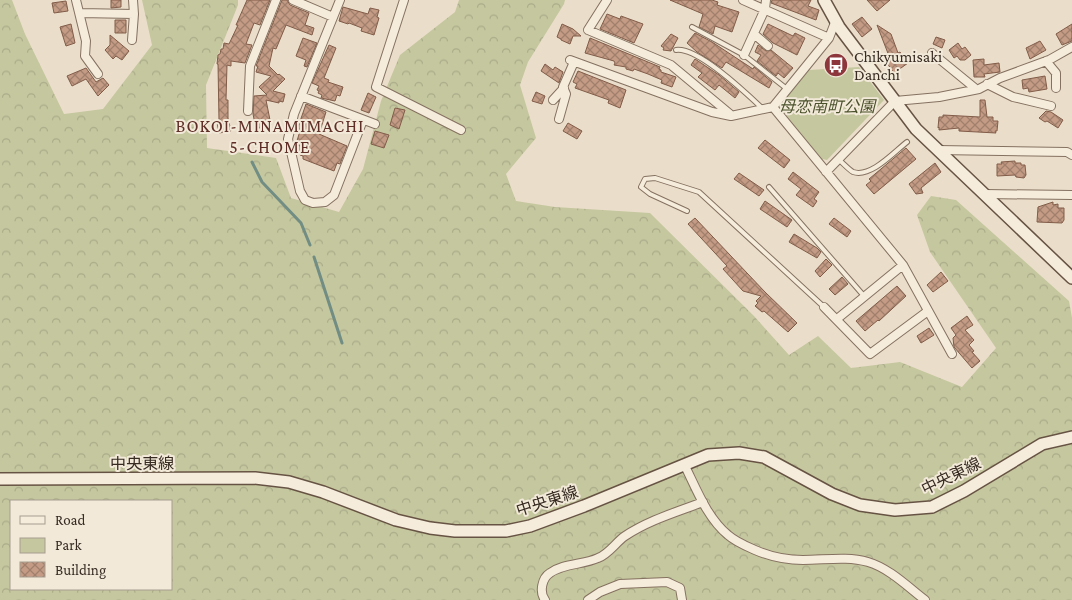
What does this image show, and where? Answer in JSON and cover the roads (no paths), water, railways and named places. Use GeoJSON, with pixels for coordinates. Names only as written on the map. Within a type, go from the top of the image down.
{"type":"FeatureCollection","features":[{"type":"Feature","properties":{"kind":"street"},"geometry":{"type":"LineString","coordinates":[[76,0],[86,41],[85,56],[98,74]]}},
{"type":"Feature","properties":{"kind":"street"},"geometry":{"type":"LineString","coordinates":[[132,40],[133,0]]}},
{"type":"Feature","properties":{"kind":"street"},"geometry":{"type":"LineString","coordinates":[[248,112],[250,66],[276,0]]}},
{"type":"Feature","properties":{"kind":"street"},"geometry":{"type":"LineString","coordinates":[[293,0],[333,16]]}},
{"type":"Feature","properties":{"kind":"street"},"geometry":{"type":"LineString","coordinates":[[340,0],[294,114],[288,139],[300,192],[305,200],[313,203],[326,202],[334,195],[363,120]]}},
{"type":"Feature","properties":{"kind":"street"},"geometry":{"type":"LineString","coordinates":[[404,0],[376,87],[461,130]]}},
{"type":"Feature","properties":{"kind":"street"},"geometry":{"type":"LineString","coordinates":[[607,0],[588,30],[671,65],[731,116]]}},
{"type":"Feature","properties":{"kind":"street"},"geometry":{"type":"LineString","coordinates":[[743,0],[829,38]]}},
{"type":"Feature","properties":{"kind":"street"},"geometry":{"type":"LineString","coordinates":[[744,55],[765,9],[766,0]]}},
{"type":"Feature","properties":{"kind":"street"},"geometry":{"type":"LineString","coordinates":[[824,0],[836,20],[916,129],[1072,278]]}},
{"type":"Feature","properties":{"kind":"street"},"geometry":{"type":"LineString","coordinates":[[80,13],[134,14]]}},
{"type":"Feature","properties":{"kind":"street"},"geometry":{"type":"LineString","coordinates":[[553,100],[564,88],[572,61],[712,112],[731,116],[773,107],[829,38],[836,20]]}},
{"type":"Feature","properties":{"kind":"street"},"geometry":{"type":"LineString","coordinates":[[754,34],[768,46]]}},
{"type":"Feature","properties":{"kind":"street"},"geometry":{"type":"LineString","coordinates":[[641,52],[644,44]]}},
{"type":"Feature","properties":{"kind":"street"},"geometry":{"type":"LineString","coordinates":[[826,172],[895,101],[939,97],[976,89],[1046,61],[1072,46]]}},
{"type":"Feature","properties":{"kind":"street"},"geometry":{"type":"LineString","coordinates":[[932,53],[976,89]]}},
{"type":"Feature","properties":{"kind":"street"},"geometry":{"type":"LineString","coordinates":[[1046,61],[1056,73],[1056,88]]}},
{"type":"Feature","properties":{"kind":"street"},"geometry":{"type":"LineString","coordinates":[[987,84],[1013,97],[1051,106]]}},
{"type":"Feature","properties":{"kind":"street"},"geometry":{"type":"LineString","coordinates":[[559,119],[566,94],[564,88]]}},
{"type":"Feature","properties":{"kind":"street"},"geometry":{"type":"LineString","coordinates":[[301,96],[375,124]]}},
{"type":"Feature","properties":{"kind":"street"},"geometry":{"type":"LineString","coordinates":[[773,107],[903,265],[952,354]]}},
{"type":"Feature","properties":{"kind":"street"},"geometry":{"type":"LineString","coordinates":[[938,150],[1070,151]]}},
{"type":"Feature","properties":{"kind":"street"},"geometry":{"type":"LineString","coordinates":[[984,194],[1072,195]]}},
{"type":"Feature","properties":{"kind":"street"},"geometry":{"type":"LineString","coordinates":[[837,319],[903,265]]}},
{"type":"Feature","properties":{"kind":"street"},"geometry":{"type":"LineString","coordinates":[[824,307],[870,354],[928,311]]}},
{"type":"Feature","properties":{"kind":"street","name":"中央東線"},"geometry":{"type":"LineString","coordinates":[[0,479],[255,478],[289,482],[332,495],[396,520],[430,528],[483,532],[506,531],[530,526],[708,455],[739,453],[764,457],[832,494],[860,505],[895,510],[932,507],[964,491],[1042,444],[1072,437]]}},
{"type":"Feature","properties":{"kind":"street"},"geometry":{"type":"LineString","coordinates":[[684,464],[703,502],[718,525],[741,544],[771,557],[802,560],[841,559],[869,562],[889,573],[925,600]]}},
{"type":"Feature","properties":{"kind":"street"},"geometry":{"type":"LineString","coordinates":[[545,600],[542,590],[544,580],[550,573],[566,566],[600,558],[624,537],[641,527],[703,502]]}},
{"type":"Feature","properties":{"kind":"street"},"geometry":{"type":"LineString","coordinates":[[588,600],[600,592],[620,584],[667,582],[680,588],[682,600]]}},
{"type":"Feature","properties":{"kind":"lane"},"geometry":{"type":"LineString","coordinates":[[692,27],[744,55],[787,89]]}},
{"type":"Feature","properties":{"kind":"lane"},"geometry":{"type":"LineString","coordinates":[[676,50],[682,49],[694,54],[736,83],[763,109]]}},
{"type":"Feature","properties":{"kind":"lane"},"geometry":{"type":"LineString","coordinates":[[838,159],[852,171],[860,173],[872,171],[907,142]]}},
{"type":"Feature","properties":{"kind":"lane"},"geometry":{"type":"LineString","coordinates":[[687,211],[650,194],[641,187],[645,179],[655,178],[699,192],[824,307]]}},
{"type":"Feature","properties":{"kind":"lane"},"geometry":{"type":"LineString","coordinates":[[768,187],[864,297]]}},
{"type":"Feature","properties":{"kind":"waterway"},"geometry":{"type":"LineString","coordinates":[[252,162],[262,182],[301,223],[310,245]]}},
{"type":"Feature","properties":{"kind":"waterway"},"geometry":{"type":"LineString","coordinates":[[314,257],[342,343]]}},
{"type":"Feature","properties":{"kind":"place","name":"Chikyumisaki Danchi"},"geometry":{"type":"Point","coordinates":[836,65]}},
{"type":"Feature","properties":{"kind":"district","name":"BOKOI-MINAMIMACHI 5-CHOME"},"geometry":{"type":"Point","coordinates":[270,136]}},
{"type":"Feature","properties":{"kind":"park label","name":"母恋南町公園"},"geometry":{"type":"Point","coordinates":[827,106]}}]}
